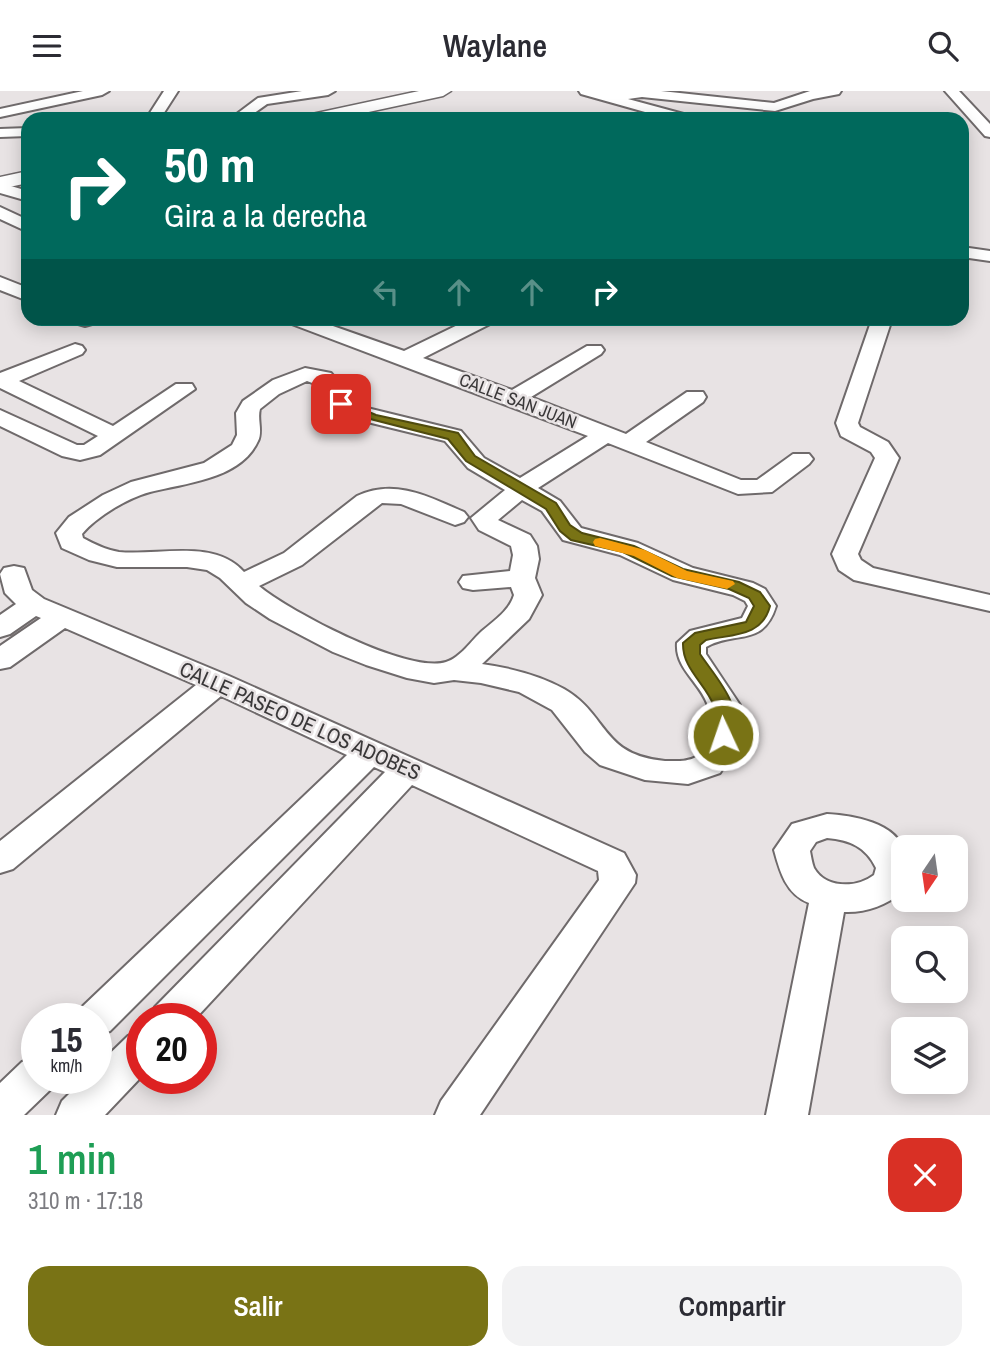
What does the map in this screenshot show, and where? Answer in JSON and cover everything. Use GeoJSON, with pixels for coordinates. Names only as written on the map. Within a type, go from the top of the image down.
{"type":"FeatureCollection","features":[{"type":"Feature","properties":{"kind":"main road"},"geometry":{"type":"LineString","coordinates":[[348,112],[451,92]]}},
{"type":"Feature","properties":{"kind":"main road"},"geometry":{"type":"LineString","coordinates":[[369,112],[451,92]]}},
{"type":"Feature","properties":{"kind":"main road"},"geometry":{"type":"LineString","coordinates":[[1,187],[21,180]]}},
{"type":"Feature","properties":{"kind":"main road"},"geometry":{"type":"LineString","coordinates":[[1,187],[21,185]]}},
{"type":"Feature","properties":{"kind":"street"},"geometry":{"type":"LineString","coordinates":[[0,113],[102,91]]}},
{"type":"Feature","properties":{"kind":"street"},"geometry":{"type":"LineString","coordinates":[[95,106],[114,91]]}},
{"type":"Feature","properties":{"kind":"street"},"geometry":{"type":"LineString","coordinates":[[158,112],[171,91]]}},
{"type":"Feature","properties":{"kind":"street"},"geometry":{"type":"LineString","coordinates":[[247,112],[263,101],[328,91]]}},
{"type":"Feature","properties":{"kind":"street"},"geometry":{"type":"LineString","coordinates":[[586,91],[661,112]]}},
{"type":"Feature","properties":{"kind":"street"},"geometry":{"type":"LineString","coordinates":[[607,97],[642,93],[775,107],[810,95],[834,91]]}},
{"type":"Feature","properties":{"kind":"street"},"geometry":{"type":"LineString","coordinates":[[952,91],[990,133]]}},
{"type":"Feature","properties":{"kind":"street"},"geometry":{"type":"LineString","coordinates":[[0,132],[21,132]]}},
{"type":"Feature","properties":{"kind":"street"},"geometry":{"type":"LineString","coordinates":[[1,187],[21,194]]}},
{"type":"Feature","properties":{"kind":"street"},"geometry":{"type":"LineString","coordinates":[[0,212],[21,223]]}},
{"type":"Feature","properties":{"kind":"street"},"geometry":{"type":"LineString","coordinates":[[969,253],[990,256]]}},
{"type":"Feature","properties":{"kind":"street"},"geometry":{"type":"LineString","coordinates":[[0,283],[21,292]]}},
{"type":"Feature","properties":{"kind":"street","name":"CALLE SAN JUAN"},"geometry":{"type":"LineString","coordinates":[[318,326],[514,398],[738,487],[763,487],[801,459]]}},
{"type":"Feature","properties":{"kind":"street"},"geometry":{"type":"LineString","coordinates":[[405,359],[471,326]]}},
{"type":"Feature","properties":{"kind":"street"},"geometry":{"type":"LineString","coordinates":[[880,326],[847,423],[849,431],[880,447],[887,458],[845,554],[849,565],[864,574],[990,603]]}},
{"type":"Feature","properties":{"kind":"street"},"geometry":{"type":"LineString","coordinates":[[0,381],[75,349]]}},
{"type":"Feature","properties":{"kind":"street"},"geometry":{"type":"LineString","coordinates":[[514,398],[594,350]]}},
{"type":"Feature","properties":{"kind":"street"},"geometry":{"type":"LineString","coordinates":[[299,375],[316,375],[332,385],[341,404],[351,411],[453,436],[471,459],[533,481],[565,528],[577,537],[629,549],[682,574],[743,589],[760,600],[761,612],[752,625],[701,637],[692,643],[691,654],[724,705],[727,722],[714,758],[706,767],[696,771],[665,772],[615,759],[599,748],[578,716],[554,697],[511,678],[455,671],[428,673],[405,670],[319,635],[262,604],[240,585],[229,570],[210,562],[113,559],[76,545],[71,542],[69,533],[89,515],[127,492],[197,474],[233,456],[248,438],[247,413],[251,404],[299,375]]}},
{"type":"Feature","properties":{"kind":"street"},"geometry":{"type":"LineString","coordinates":[[0,381],[114,436]]}},
{"type":"Feature","properties":{"kind":"street"},"geometry":{"type":"LineString","coordinates":[[0,417],[70,451],[80,453],[92,450],[184,389]]}},
{"type":"Feature","properties":{"kind":"street"},"geometry":{"type":"LineString","coordinates":[[628,444],[695,397]]}},
{"type":"Feature","properties":{"kind":"street"},"geometry":{"type":"LineString","coordinates":[[486,521],[533,481],[605,435]]}},
{"type":"Feature","properties":{"kind":"street"},"geometry":{"type":"LineString","coordinates":[[240,585],[293,559],[377,494],[396,495],[455,517],[467,513],[515,536],[525,546],[527,555],[521,578],[528,590],[527,601],[522,610],[455,671]]}},
{"type":"Feature","properties":{"kind":"street"},"geometry":{"type":"LineString","coordinates":[[14,574],[19,593],[47,612]]}},
{"type":"Feature","properties":{"kind":"street"},"geometry":{"type":"LineString","coordinates":[[473,582],[521,578]]}},
{"type":"Feature","properties":{"kind":"street"},"geometry":{"type":"LineString","coordinates":[[0,628],[47,612]]}},
{"type":"Feature","properties":{"kind":"street"},"geometry":{"type":"LineString","coordinates":[[0,660],[47,612]]}},
{"type":"Feature","properties":{"kind":"street","name":"CALLE PASEO DE LOS ADOBES"},"geometry":{"type":"LineString","coordinates":[[47,612],[218,683],[601,855],[615,868],[617,883],[456,1115]]}},
{"type":"Feature","properties":{"kind":"street"},"geometry":{"type":"LineString","coordinates":[[0,860],[218,683]]}},
{"type":"Feature","properties":{"kind":"street"},"geometry":{"type":"LineString","coordinates":[[112,1004],[370,753]]}},
{"type":"Feature","properties":{"kind":"street"},"geometry":{"type":"LineString","coordinates":[[184,1003],[407,769]]}},
{"type":"Feature","properties":{"kind":"street"},"geometry":{"type":"LineString","coordinates":[[787,1115],[829,895]]}},
{"type":"Feature","properties":{"kind":"street"},"geometry":{"type":"LineString","coordinates":[[208,912],[250,934]]}},
{"type":"Feature","properties":{"kind":"street"},"geometry":{"type":"LineString","coordinates":[[78,1115],[126,1065]]}},
{"type":"Feature","properties":{"kind":"street"},"geometry":{"type":"LineString","coordinates":[[0,1110],[21,1090]]}},
{"type":"Feature","properties":{"kind":"slow traffic"},"geometry":{"type":"LineString","coordinates":[[600,542],[639,553],[682,574],[727,584]]}},
{"type":"Feature","properties":{"kind":"route"},"geometry":{"type":"LineString","coordinates":[[341,404],[351,411],[372,418],[453,436],[471,459],[537,495],[551,506],[565,528],[577,537],[629,549],[678,573],[734,586],[755,595],[762,606],[759,617],[752,625],[701,637],[692,643],[691,654],[727,713],[723,735]]}}]}
